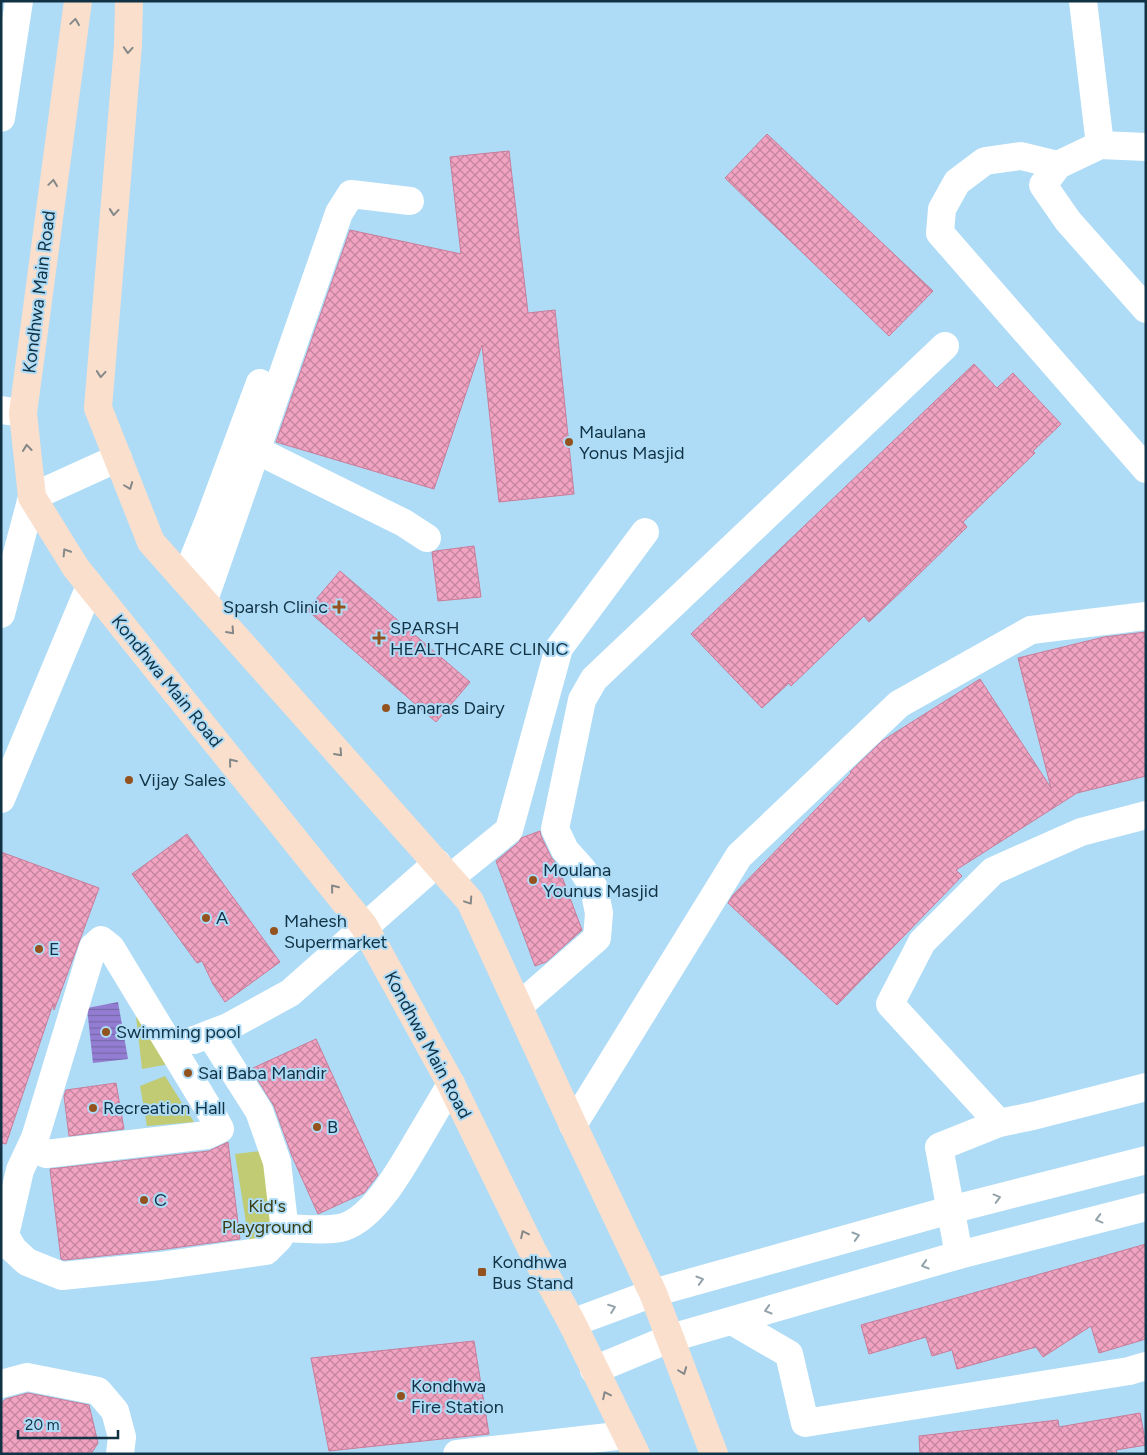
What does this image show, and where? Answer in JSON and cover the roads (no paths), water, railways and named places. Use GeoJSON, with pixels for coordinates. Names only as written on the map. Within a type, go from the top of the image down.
{"type":"FeatureCollection","features":[{"type":"Feature","properties":{"kind":"main road","name":"Kondhwa Main Road"},"geometry":{"type":"LineString","coordinates":[[78,1],[12,412],[32,497],[76,568],[364,926],[451,1084],[532,1250],[572,1323],[631,1444]]}},
{"type":"Feature","properties":{"kind":"main road"},"geometry":{"type":"LineString","coordinates":[[129,1],[128,45],[98,408],[151,542],[470,901],[572,1124],[653,1293],[714,1454]]}},
{"type":"Feature","properties":{"kind":"street"},"geometry":{"type":"LineString","coordinates":[[1,118],[19,1]]}},
{"type":"Feature","properties":{"kind":"street"},"geometry":{"type":"LineString","coordinates":[[1083,1],[1100,146]]}},
{"type":"Feature","properties":{"kind":"street"},"geometry":{"type":"LineString","coordinates":[[1146,147],[1100,146],[1058,165],[1043,185],[1068,221],[1146,309]]}},
{"type":"Feature","properties":{"kind":"street"},"geometry":{"type":"LineString","coordinates":[[1058,165],[1021,156],[985,161],[957,182],[942,208],[940,233],[1146,469]]}},
{"type":"Feature","properties":{"kind":"street"},"geometry":{"type":"LineString","coordinates":[[204,600],[339,214],[351,194],[410,201]]}},
{"type":"Feature","properties":{"kind":"street"},"geometry":{"type":"LineString","coordinates":[[519,1006],[597,938],[599,914],[594,888],[582,869],[565,850],[555,829],[582,700],[594,679],[944,346]]}},
{"type":"Feature","properties":{"kind":"street"},"geometry":{"type":"LineString","coordinates":[[185,580],[272,352]]}},
{"type":"Feature","properties":{"kind":"street"},"geometry":{"type":"LineString","coordinates":[[256,450],[404,523],[427,538]]}},
{"type":"Feature","properties":{"kind":"street"},"geometry":{"type":"LineString","coordinates":[[1,614],[32,497],[118,458]]}},
{"type":"Feature","properties":{"kind":"street"},"geometry":{"type":"LineString","coordinates":[[172,1048],[228,1027],[290,993],[364,926],[443,870],[509,830],[559,648],[645,532]]}},
{"type":"Feature","properties":{"kind":"street"},"geometry":{"type":"LineString","coordinates":[[1,800],[90,586]]}},
{"type":"Feature","properties":{"kind":"street"},"geometry":{"type":"LineString","coordinates":[[572,1124],[739,856],[898,704],[1031,630],[1146,616]]}},
{"type":"Feature","properties":{"kind":"street"},"geometry":{"type":"LineString","coordinates":[[999,1123],[890,1004],[922,942],[993,871],[1082,832],[1146,815]]}},
{"type":"Feature","properties":{"kind":"street"},"geometry":{"type":"LineString","coordinates":[[35,1138],[37,1150],[46,1154],[208,1135],[220,1130],[111,948],[101,940],[93,947],[35,1138],[20,1170],[6,1235],[13,1249],[27,1262],[62,1276],[160,1266],[266,1251],[279,1238],[284,1222],[277,1162],[259,1111],[210,1034]]}},
{"type":"Feature","properties":{"kind":"street"},"geometry":{"type":"LineString","coordinates":[[282,1228],[337,1228],[344,1227],[359,1219],[380,1199],[395,1178],[451,1084]]}},
{"type":"Feature","properties":{"kind":"street"},"geometry":{"type":"LineString","coordinates":[[959,1255],[939,1147],[999,1123],[1146,1088]]}},
{"type":"Feature","properties":{"kind":"street"},"geometry":{"type":"LineString","coordinates":[[572,1323],[653,1293],[950,1210],[1146,1160]]}},
{"type":"Feature","properties":{"kind":"street"},"geometry":{"type":"LineString","coordinates":[[594,1370],[671,1338],[959,1255],[1146,1207]]}},
{"type":"Feature","properties":{"kind":"street"},"geometry":{"type":"LineString","coordinates":[[732,1321],[789,1354],[805,1423],[1129,1371],[1146,1366]]}},
{"type":"Feature","properties":{"kind":"street"},"geometry":{"type":"LineString","coordinates":[[1,1384],[26,1377],[98,1391],[115,1411],[122,1437],[120,1454]]}},
{"type":"Feature","properties":{"kind":"street"},"geometry":{"type":"LineString","coordinates":[[457,1454],[631,1444]]}},
{"type":"Feature","properties":{"kind":"place","name":"Maulana Yonus Masjid"},"geometry":{"type":"Point","coordinates":[569,442]}},
{"type":"Feature","properties":{"kind":"place","name":"Sparsh Clinic"},"geometry":{"type":"Point","coordinates":[339,607]}},
{"type":"Feature","properties":{"kind":"place","name":"SPARSH HEALTHCARE CLINIC"},"geometry":{"type":"Point","coordinates":[379,638]}},
{"type":"Feature","properties":{"kind":"place","name":"Banaras Dairy"},"geometry":{"type":"Point","coordinates":[386,708]}},
{"type":"Feature","properties":{"kind":"place","name":"Vijay Sales"},"geometry":{"type":"Point","coordinates":[129,780]}},
{"type":"Feature","properties":{"kind":"place","name":"Moulana Younus Masjid"},"geometry":{"type":"Point","coordinates":[533,880]}},
{"type":"Feature","properties":{"kind":"place","name":"A"},"geometry":{"type":"Point","coordinates":[206,918]}},
{"type":"Feature","properties":{"kind":"place","name":"Mahesh Supermarket"},"geometry":{"type":"Point","coordinates":[274,931]}},
{"type":"Feature","properties":{"kind":"place","name":"E"},"geometry":{"type":"Point","coordinates":[39,949]}},
{"type":"Feature","properties":{"kind":"place","name":"Swimming pool"},"geometry":{"type":"Point","coordinates":[106,1032]}},
{"type":"Feature","properties":{"kind":"place","name":"Sai Baba Mandir"},"geometry":{"type":"Point","coordinates":[188,1073]}},
{"type":"Feature","properties":{"kind":"place","name":"Recreation Hall"},"geometry":{"type":"Point","coordinates":[93,1108]}},
{"type":"Feature","properties":{"kind":"place","name":"B"},"geometry":{"type":"Point","coordinates":[317,1127]}},
{"type":"Feature","properties":{"kind":"place","name":"C"},"geometry":{"type":"Point","coordinates":[144,1200]}},
{"type":"Feature","properties":{"kind":"place","name":"Kondhwa Bus Stand"},"geometry":{"type":"Point","coordinates":[482,1272]}},
{"type":"Feature","properties":{"kind":"place","name":"Kondhwa Fire Station"},"geometry":{"type":"Point","coordinates":[401,1396]}},
{"type":"Feature","properties":{"kind":"park label","name":"Kid's Playground"},"geometry":{"type":"Point","coordinates":[267,1216]}}]}
